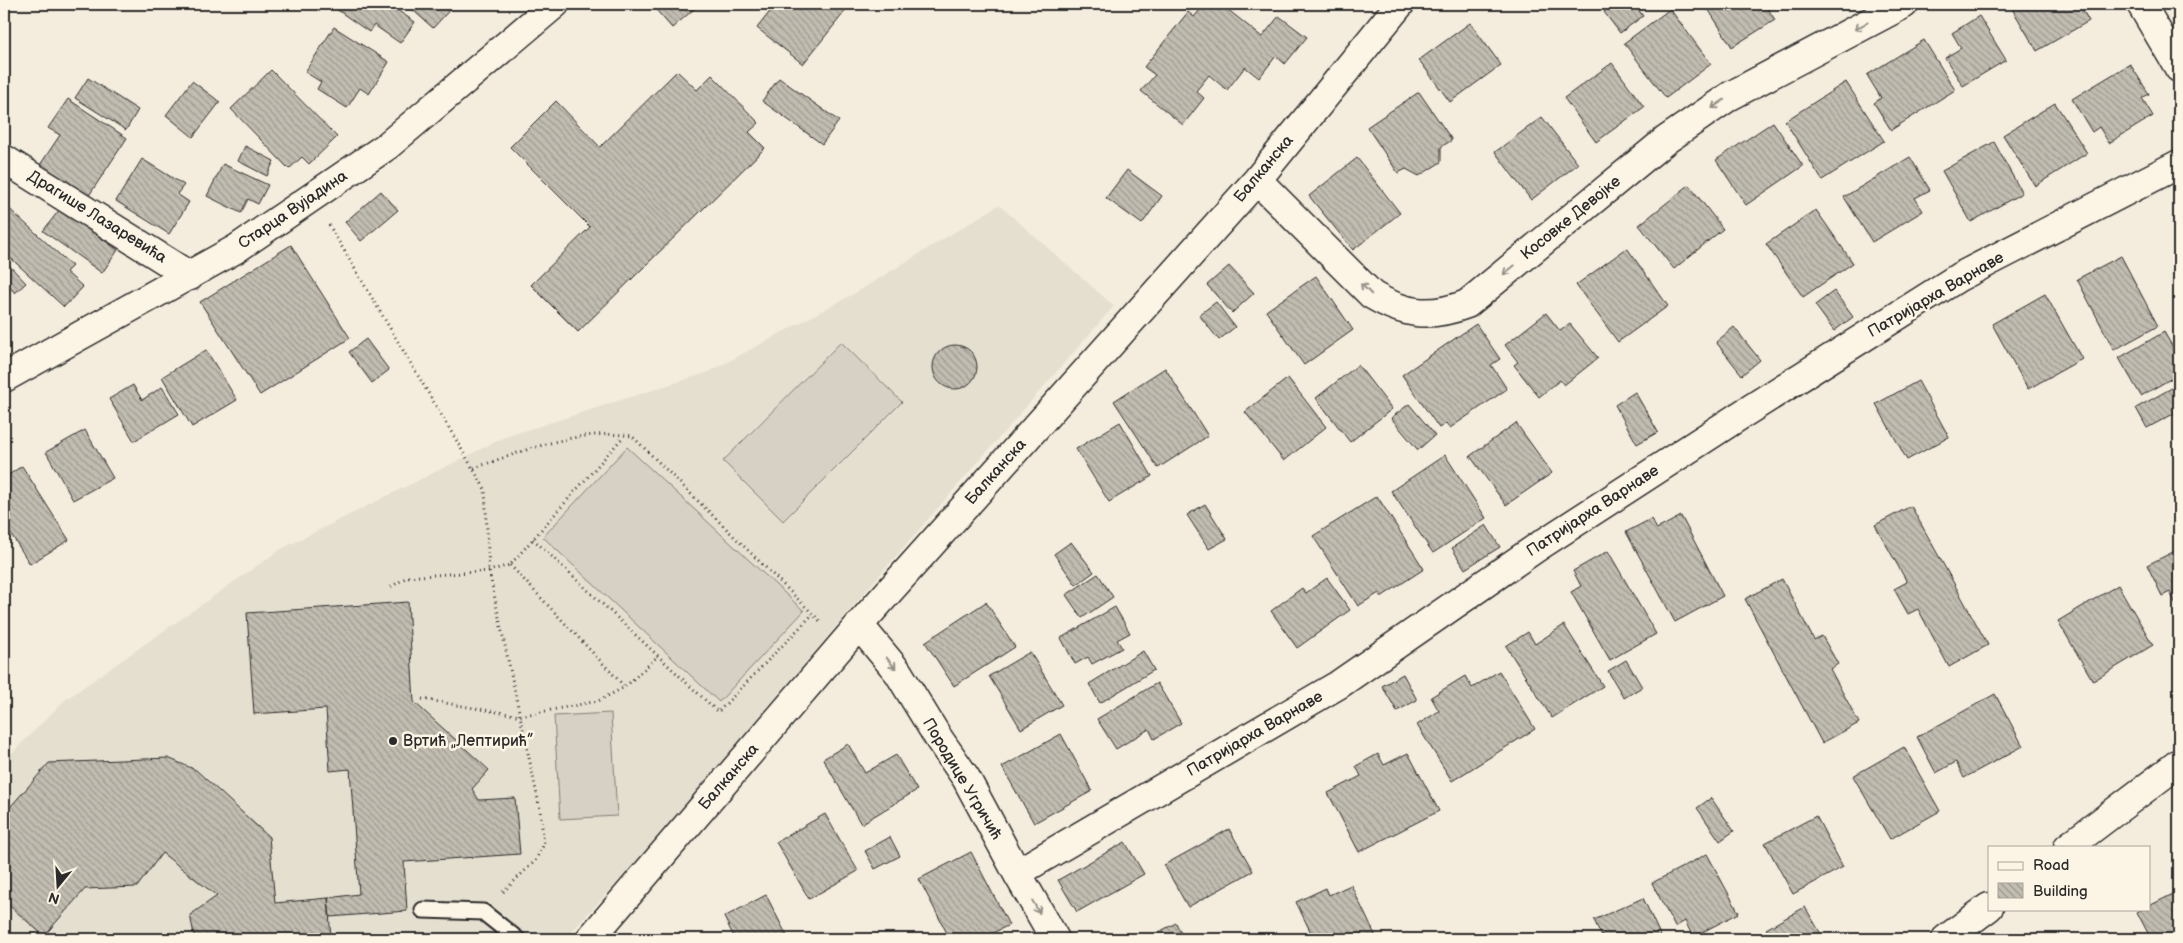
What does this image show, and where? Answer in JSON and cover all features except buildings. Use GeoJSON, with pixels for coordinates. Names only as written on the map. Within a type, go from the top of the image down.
{"type":"FeatureCollection","features":[{"type":"Feature","properties":{"kind":"street","name":"Старца Вујадина"},"geometry":{"type":"LineString","coordinates":[[4,378],[236,249],[387,146],[555,4]]}},
{"type":"Feature","properties":{"kind":"street","name":"Балканска"},"geometry":{"type":"LineString","coordinates":[[590,939],[851,634],[1257,180],[1400,4]]}},
{"type":"Feature","properties":{"kind":"street","name":"Косовке Девојке"},"geometry":{"type":"LineString","coordinates":[[1257,180],[1372,295],[1392,307],[1433,314],[1448,311],[1467,304],[1666,140],[1730,96],[1904,4]]}},
{"type":"Feature","properties":{"kind":"street"},"geometry":{"type":"LineString","coordinates":[[2141,4],[2179,68]]}},
{"type":"Feature","properties":{"kind":"street","name":"Драгише Лазаревића"},"geometry":{"type":"LineString","coordinates":[[4,159],[190,276]]}},
{"type":"Feature","properties":{"kind":"street","name":"Патријарха Варнаве"},"geometry":{"type":"LineString","coordinates":[[1017,873],[1338,685],[1539,546],[1736,418],[1959,277],[2179,164]]}},
{"type":"Feature","properties":{"kind":"street","name":"Породице Угричић"},"geometry":{"type":"LineString","coordinates":[[851,634],[898,672],[939,739],[966,778],[1055,939]]}},
{"type":"Feature","properties":{"kind":"street"},"geometry":{"type":"LineString","coordinates":[[2069,846],[2179,763]]}},
{"type":"Feature","properties":{"kind":"street"},"geometry":{"type":"LineString","coordinates":[[1946,939],[1988,907]]}},
{"type":"Feature","properties":{"kind":"lane"},"geometry":{"type":"LineString","coordinates":[[423,910],[483,912],[517,939]]}},
{"type":"Feature","properties":{"kind":"path"},"geometry":{"type":"LineString","coordinates":[[312,197],[485,489],[489,571],[540,809],[544,844],[536,862],[483,912]]}},
{"type":"Feature","properties":{"kind":"path"},"geometry":{"type":"LineString","coordinates":[[474,468],[540,446],[559,442],[614,434],[632,436],[813,614],[851,634]]}},
{"type":"Feature","properties":{"kind":"path"},"geometry":{"type":"LineString","coordinates":[[391,587],[407,578],[489,571],[510,564],[624,435]]}},
{"type":"Feature","properties":{"kind":"path"},"geometry":{"type":"LineString","coordinates":[[533,539],[718,712],[813,614]]}},
{"type":"Feature","properties":{"kind":"path"},"geometry":{"type":"LineString","coordinates":[[510,564],[625,688]]}},
{"type":"Feature","properties":{"kind":"path"},"geometry":{"type":"LineString","coordinates":[[422,699],[520,716],[598,700],[625,688],[658,656]]}},
{"type":"Feature","properties":{"kind":"shaded area"},"geometry":{"type":"Polygon","coordinates":[[[999,205],[1114,306],[877,578],[657,839],[565,939],[4,939],[4,761],[65,700],[281,549],[505,437],[709,372],[857,292],[999,205]]]}},
{"type":"Feature","properties":{"kind":"shaded area"},"geometry":{"type":"Polygon","coordinates":[[[841,342],[902,402],[783,521],[723,461],[841,342]]]}},
{"type":"Feature","properties":{"kind":"shaded area"},"geometry":{"type":"Polygon","coordinates":[[[627,447],[804,611],[719,702],[543,537],[627,447]]]}},
{"type":"Feature","properties":{"kind":"shaded area"},"geometry":{"type":"Polygon","coordinates":[[[611,713],[617,816],[560,819],[554,716],[611,713]]]}},
{"type":"Feature","properties":{"kind":"place","name":"Вртић „Лептирић”"},"geometry":{"type":"Point","coordinates":[393,741]}}]}
